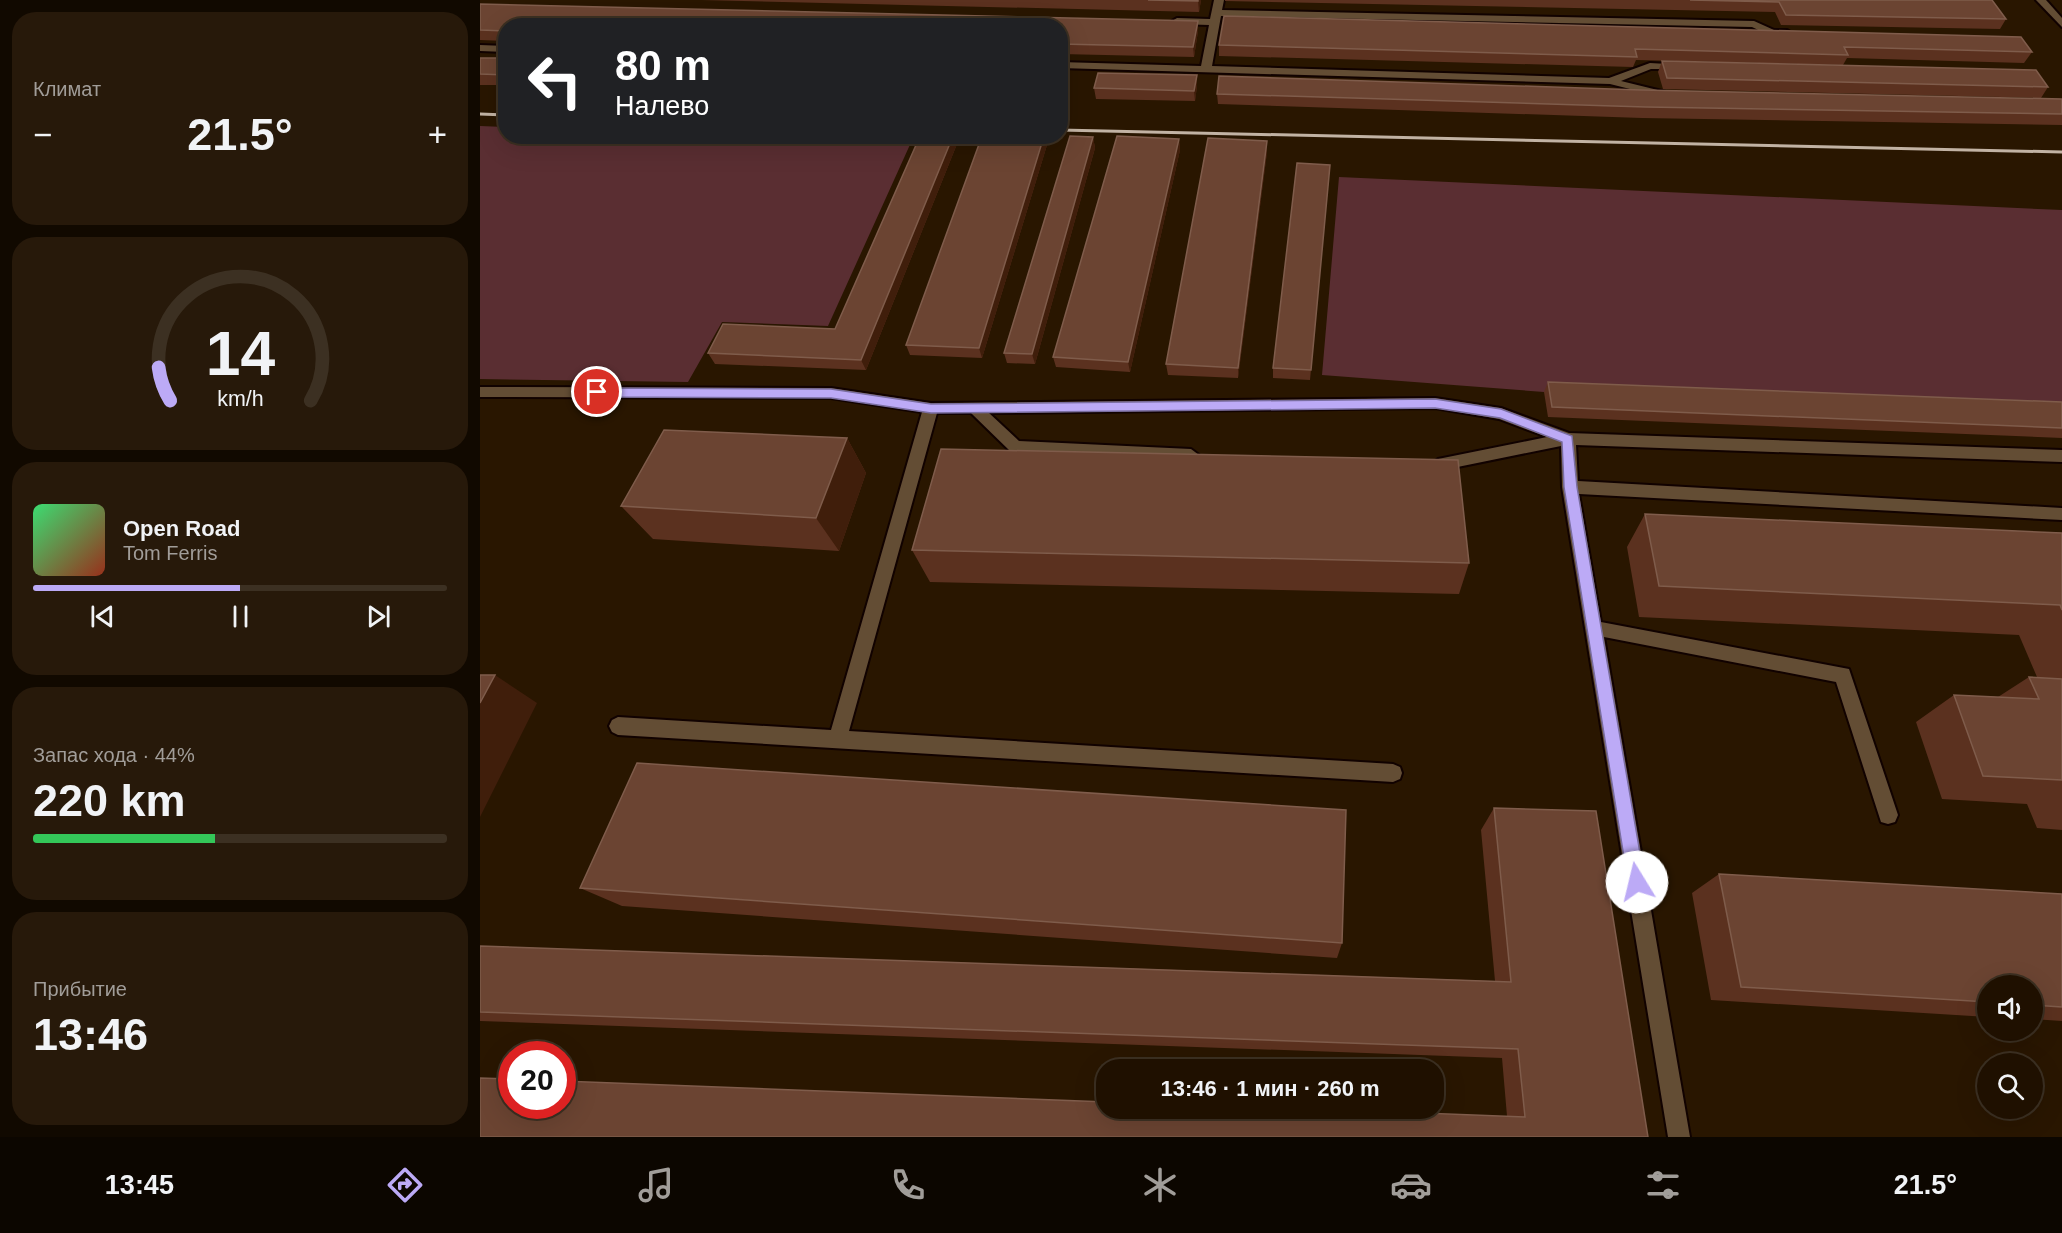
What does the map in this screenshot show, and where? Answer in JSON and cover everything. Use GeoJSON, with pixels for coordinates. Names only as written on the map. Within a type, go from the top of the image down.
{"type":"FeatureCollection","features":[{"type":"Feature","properties":{"kind":"main road"},"geometry":{"type":"LineString","coordinates":[[1206,69],[1219,0]]}},
{"type":"Feature","properties":{"kind":"main road"},"geometry":{"type":"LineString","coordinates":[[2041,0],[2062,24]]}},
{"type":"Feature","properties":{"kind":"main road"},"geometry":{"type":"LineString","coordinates":[[1168,21],[1216,17],[1754,24],[1772,33],[1795,33]]}},
{"type":"Feature","properties":{"kind":"main road"},"geometry":{"type":"LineString","coordinates":[[480,48],[498,49]]}},
{"type":"Feature","properties":{"kind":"main road"},"geometry":{"type":"LineString","coordinates":[[1068,65],[1610,81],[1674,95]]}},
{"type":"Feature","properties":{"kind":"main road"},"geometry":{"type":"LineString","coordinates":[[1610,81],[1650,66],[1698,67]]}},
{"type":"Feature","properties":{"kind":"main road"},"geometry":{"type":"LineString","coordinates":[[480,392],[831,393],[931,408],[1435,403],[1501,414],[1568,439]]}},
{"type":"Feature","properties":{"kind":"main road"},"geometry":{"type":"LineString","coordinates":[[838,739],[931,408]]}},
{"type":"Feature","properties":{"kind":"main road"},"geometry":{"type":"LineString","coordinates":[[975,408],[1014,447],[1202,455]]}},
{"type":"Feature","properties":{"kind":"main road"},"geometry":{"type":"LineString","coordinates":[[1568,439],[1570,487],[1679,1137]]}},
{"type":"Feature","properties":{"kind":"main road"},"geometry":{"type":"LineString","coordinates":[[1425,465],[1436,466],[1568,439],[2062,456]]}},
{"type":"Feature","properties":{"kind":"main road"},"geometry":{"type":"LineString","coordinates":[[1570,487],[2062,514]]}},
{"type":"Feature","properties":{"kind":"main road"},"geometry":{"type":"LineString","coordinates":[[1594,628],[1842,675],[1888,815]]}},
{"type":"Feature","properties":{"kind":"main road"},"geometry":{"type":"LineString","coordinates":[[618,726],[1393,773]]}},
{"type":"Feature","properties":{"kind":"shaded area"},"geometry":{"type":"Polygon","coordinates":[[[480,126],[498,127],[498,144],[910,144],[828,326],[722,322],[688,382],[480,379],[480,126]]]}},
{"type":"Feature","properties":{"kind":"shaded area"},"geometry":{"type":"Polygon","coordinates":[[[1339,177],[2062,210],[2062,413],[1544,392],[1322,375],[1339,177]]]}},
{"type":"Feature","properties":{"kind":"building"},"geometry":{"type":"Polygon","coordinates":[[[1148,0],[1198,0],[1198,1],[1148,0]]]}},
{"type":"Feature","properties":{"kind":"building"},"geometry":{"type":"Polygon","coordinates":[[[1690,0],[1992,0],[2006,19],[1786,15],[1779,2],[1690,0]]]}},
{"type":"Feature","properties":{"kind":"building"},"geometry":{"type":"Polygon","coordinates":[[[480,4],[1198,21],[1193,47],[1068,44],[1068,18],[498,18],[498,31],[480,30],[480,4]]]}},
{"type":"Feature","properties":{"kind":"building"},"geometry":{"type":"Polygon","coordinates":[[[1224,16],[2021,37],[2032,52],[1844,47],[1848,55],[1635,49],[1637,57],[1219,45],[1224,16]]]}},
{"type":"Feature","properties":{"kind":"building"},"geometry":{"type":"Polygon","coordinates":[[[480,58],[498,58],[498,75],[480,74],[480,58]]]}},
{"type":"Feature","properties":{"kind":"building"},"geometry":{"type":"Polygon","coordinates":[[[1662,61],[2036,70],[2048,87],[1667,78],[1662,61]]]}},
{"type":"Feature","properties":{"kind":"building"},"geometry":{"type":"Polygon","coordinates":[[[1098,73],[1197,75],[1194,91],[1094,88],[1098,73]]]}},
{"type":"Feature","properties":{"kind":"building"},"geometry":{"type":"Polygon","coordinates":[[[1219,76],[1641,90],[2062,99],[2062,114],[1646,107],[1217,94],[1219,76]]]}},
{"type":"Feature","properties":{"kind":"building"},"geometry":{"type":"Polygon","coordinates":[[[1070,136],[1093,137],[1032,354],[1004,353],[1068,144],[1070,136]]]}},
{"type":"Feature","properties":{"kind":"building"},"geometry":{"type":"Polygon","coordinates":[[[1117,136],[1179,139],[1128,362],[1053,357],[1117,136]]]}},
{"type":"Feature","properties":{"kind":"building"},"geometry":{"type":"Polygon","coordinates":[[[1208,138],[1267,141],[1238,368],[1166,364],[1208,138]]]}},
{"type":"Feature","properties":{"kind":"building"},"geometry":{"type":"Polygon","coordinates":[[[916,144],[950,144],[861,360],[708,353],[723,324],[835,329],[916,144]]]}},
{"type":"Feature","properties":{"kind":"building"},"geometry":{"type":"Polygon","coordinates":[[[979,144],[1042,144],[979,348],[906,345],[979,144]]]}},
{"type":"Feature","properties":{"kind":"building"},"geometry":{"type":"Polygon","coordinates":[[[1297,163],[1330,165],[1311,370],[1273,368],[1297,163]]]}},
{"type":"Feature","properties":{"kind":"building"},"geometry":{"type":"Polygon","coordinates":[[[1548,382],[2062,402],[2062,428],[1552,407],[1548,382]]]}},
{"type":"Feature","properties":{"kind":"building"},"geometry":{"type":"Polygon","coordinates":[[[664,430],[847,438],[816,518],[621,506],[664,430]]]}},
{"type":"Feature","properties":{"kind":"building"},"geometry":{"type":"Polygon","coordinates":[[[941,449],[1458,460],[1469,563],[912,550],[941,449]]]}},
{"type":"Feature","properties":{"kind":"building"},"geometry":{"type":"Polygon","coordinates":[[[1645,514],[2062,533],[2062,610],[2060,605],[1659,586],[1645,514]]]}},
{"type":"Feature","properties":{"kind":"building"},"geometry":{"type":"Polygon","coordinates":[[[480,675],[495,675],[480,703],[480,675]]]}},
{"type":"Feature","properties":{"kind":"building"},"geometry":{"type":"Polygon","coordinates":[[[2029,677],[2062,679],[2062,780],[1983,776],[1954,695],[2039,699],[2029,677]]]}},
{"type":"Feature","properties":{"kind":"building"},"geometry":{"type":"Polygon","coordinates":[[[637,763],[1346,810],[1342,943],[580,888],[637,763]]]}},
{"type":"Feature","properties":{"kind":"building"},"geometry":{"type":"Polygon","coordinates":[[[1494,808],[1596,811],[1648,1137],[480,1137],[480,1078],[498,1079],[498,1119],[576,1119],[576,1082],[1096,1102],[1096,1119],[1444,1119],[1444,1114],[1525,1117],[1518,1049],[480,1012],[480,946],[1511,982],[1494,808]]]}},
{"type":"Feature","properties":{"kind":"building"},"geometry":{"type":"Polygon","coordinates":[[[1719,874],[2062,894],[2062,1007],[2043,1006],[2043,975],[1977,975],[1977,1001],[1741,987],[1719,874]]]}},
{"type":"Feature","properties":{"kind":"railway"},"geometry":{"type":"LineString","coordinates":[[480,114],[498,115]]}},
{"type":"Feature","properties":{"kind":"railway"},"geometry":{"type":"LineString","coordinates":[[1068,130],[2062,152]]}},
{"type":"Feature","properties":{"kind":"route"},"geometry":{"type":"LineString","coordinates":[[597,392],[831,393],[931,408],[1435,403],[1501,414],[1568,439],[1570,487],[1637,882]]}}]}
